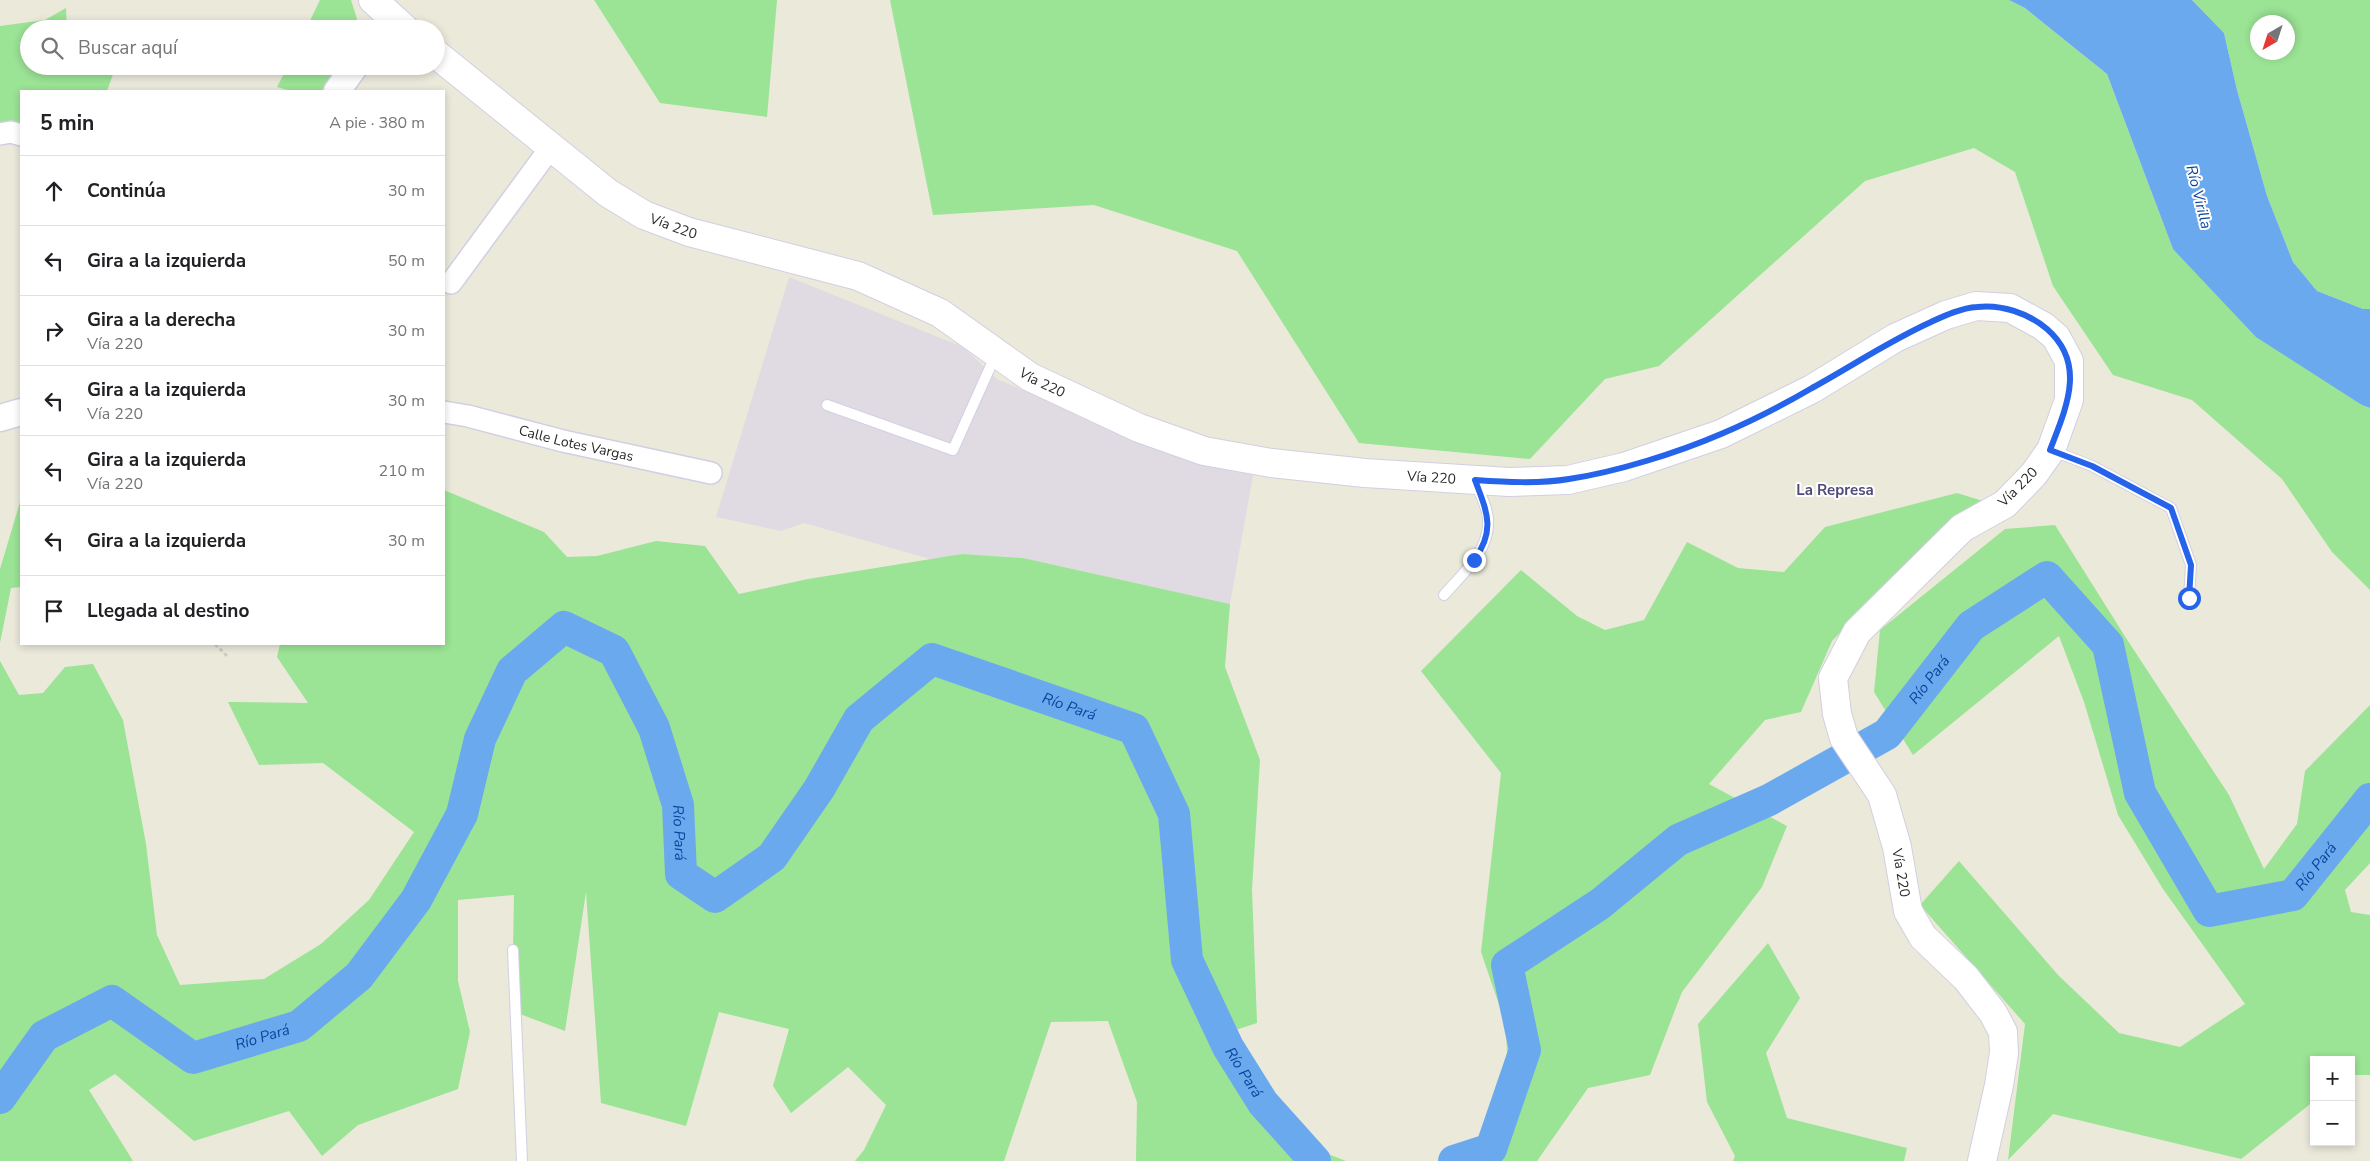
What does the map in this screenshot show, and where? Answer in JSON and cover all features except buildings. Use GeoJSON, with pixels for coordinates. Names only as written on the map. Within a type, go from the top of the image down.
{"type":"FeatureCollection","features":[{"type":"Feature","properties":{"kind":"main road","name":"Vía 220"},"geometry":{"type":"LineString","coordinates":[[445,61],[608,193],[644,215],[690,232],[858,276],[940,313],[1030,377],[1139,428],[1204,451],[1271,463],[1365,474],[1509,482],[1568,480],[1624,467],[1721,434],[1812,388],[1895,338],[1946,315],[1976,306],[2010,308],[2043,326],[2056,337],[2070,361],[2069,400],[2050,450],[2034,474],[2005,504],[1962,528],[1857,632],[1834,678],[1837,714],[1844,738],[1882,795],[1897,847],[1908,911],[1923,937],[1966,978],[1993,1013],[2003,1032],[2004,1053],[1999,1085],[1982,1161]]}},
{"type":"Feature","properties":{"kind":"street"},"geometry":{"type":"LineString","coordinates":[[338,90],[349,75]]}},
{"type":"Feature","properties":{"kind":"street"},"geometry":{"type":"LineString","coordinates":[[0,134],[11,132],[20,135]]}},
{"type":"Feature","properties":{"kind":"street"},"geometry":{"type":"LineString","coordinates":[[451,283],[551,148]]}},
{"type":"Feature","properties":{"kind":"street"},"geometry":{"type":"LineString","coordinates":[[0,418],[20,412]]}},
{"type":"Feature","properties":{"kind":"street","name":"Calle Lotes Vargas"},"geometry":{"type":"LineString","coordinates":[[445,412],[468,416],[563,441],[711,473]]}},
{"type":"Feature","properties":{"kind":"lane"},"geometry":{"type":"LineString","coordinates":[[827,405],[954,450],[996,354]]}},
{"type":"Feature","properties":{"kind":"lane"},"geometry":{"type":"LineString","coordinates":[[2050,450],[2092,466],[2171,508],[2191,565],[2189,598]]}},
{"type":"Feature","properties":{"kind":"lane"},"geometry":{"type":"LineString","coordinates":[[1444,595],[1483,548],[1488,533],[1488,519],[1475,480]]}},
{"type":"Feature","properties":{"kind":"lane"},"geometry":{"type":"LineString","coordinates":[[513,950],[522,1161]]}},
{"type":"Feature","properties":{"kind":"path"},"geometry":{"type":"LineString","coordinates":[[216,645],[227,656]]}},
{"type":"Feature","properties":{"kind":"shaded area"},"geometry":{"type":"Polygon","coordinates":[[[789,277],[963,347],[997,379],[1062,407],[1254,470],[1230,604],[1023,558],[962,554],[933,560],[804,523],[781,531],[716,517],[789,277]]]}},
{"type":"Feature","properties":{"kind":"green space"},"geometry":{"type":"Polygon","coordinates":[[[320,0],[351,0],[357,19],[357,20],[310,20],[320,0]]]}},
{"type":"Feature","properties":{"kind":"green space"},"geometry":{"type":"Polygon","coordinates":[[[594,0],[777,0],[767,117],[660,103],[594,0]]]}},
{"type":"Feature","properties":{"kind":"green space"},"geometry":{"type":"Polygon","coordinates":[[[890,0],[2009,0],[2025,8],[2107,74],[2173,249],[2362,405],[2370,408],[2370,590],[2332,552],[2282,479],[2192,400],[2113,375],[2053,286],[2015,172],[1974,148],[1865,181],[1659,366],[1605,379],[1530,459],[1359,443],[1237,251],[1094,205],[933,215],[890,0]]]}},
{"type":"Feature","properties":{"kind":"green space"},"geometry":{"type":"Polygon","coordinates":[[[2192,0],[2370,0],[2370,309],[2363,309],[2317,291],[2293,262],[2267,196],[2237,90],[2224,33],[2192,0]]]}},
{"type":"Feature","properties":{"kind":"green space"},"geometry":{"type":"Polygon","coordinates":[[[66,8],[67,20],[45,20],[66,8]]]}},
{"type":"Feature","properties":{"kind":"green space"},"geometry":{"type":"Polygon","coordinates":[[[20,23],[20,75],[113,75],[107,90],[20,90],[20,128],[0,124],[0,26],[20,23]]]}},
{"type":"Feature","properties":{"kind":"green space"},"geometry":{"type":"Polygon","coordinates":[[[283,75],[333,75],[322,90],[288,90],[277,87],[283,75]]]}},
{"type":"Feature","properties":{"kind":"green space"},"geometry":{"type":"Polygon","coordinates":[[[445,490],[544,532],[567,557],[597,556],[656,541],[705,546],[739,594],[808,579],[962,554],[1023,558],[1230,604],[1225,667],[1260,760],[1252,889],[1257,1023],[1214,1037],[1313,1148],[1346,1161],[1136,1161],[1137,1102],[1108,1021],[1051,1022],[1004,1161],[855,1161],[864,1150],[886,1105],[848,1067],[791,1113],[773,1086],[789,1029],[719,1012],[686,1126],[601,1103],[586,892],[565,1031],[512,1011],[514,895],[458,900],[458,981],[470,1032],[458,1089],[358,1125],[322,1156],[289,1111],[194,1141],[115,1074],[89,1090],[133,1161],[0,1161],[0,661],[19,695],[43,693],[65,667],[93,664],[123,720],[146,844],[157,935],[180,985],[264,979],[321,944],[369,900],[414,832],[323,763],[259,765],[228,702],[308,703],[277,657],[280,645],[445,645],[445,490]]]}},
{"type":"Feature","properties":{"kind":"green space"},"geometry":{"type":"Polygon","coordinates":[[[1957,493],[1986,502],[1910,560],[1832,641],[1801,712],[1765,720],[1709,784],[1787,826],[1762,887],[1682,992],[1650,1075],[1588,1088],[1537,1161],[1473,1161],[1487,1138],[1507,1054],[1506,1025],[1481,952],[1501,773],[1421,671],[1521,570],[1577,616],[1605,630],[1644,620],[1687,542],[1738,568],[1784,572],[1825,527],[1957,493]]]}},
{"type":"Feature","properties":{"kind":"green space"},"geometry":{"type":"Polygon","coordinates":[[[20,502],[20,587],[11,588],[0,643],[0,569],[20,502]]]}},
{"type":"Feature","properties":{"kind":"green space"},"geometry":{"type":"Polygon","coordinates":[[[2055,525],[2126,638],[2229,795],[2264,869],[2297,824],[2305,771],[2370,705],[2370,863],[2345,890],[2351,912],[2370,915],[2370,1075],[2355,1075],[2355,1056],[2310,1056],[2310,1104],[2241,1159],[2053,1114],[2008,1160],[2025,1024],[1920,905],[1959,861],[2058,975],[2119,1033],[2180,1047],[2245,1004],[2163,889],[2118,815],[2084,702],[2059,636],[1913,755],[1874,692],[1880,630],[2005,529],[2055,525]]]}},
{"type":"Feature","properties":{"kind":"green space"},"geometry":{"type":"Polygon","coordinates":[[[1768,943],[1800,998],[1766,1053],[1787,1118],[1907,1148],[1904,1161],[1733,1161],[1735,1156],[1707,1102],[1698,1024],[1768,943]]]}},
{"type":"Feature","properties":{"kind":"water","name":"Río Virilla"},"geometry":{"type":"Polygon","coordinates":[[[2009,0],[2192,0],[2224,33],[2237,90],[2267,196],[2293,262],[2317,291],[2363,309],[2370,309],[2370,408],[2362,405],[2256,337],[2173,249],[2107,74],[2025,8],[2009,0]]]}},
{"type":"Feature","properties":{"kind":"waterway","name":"Río Pará"},"geometry":{"type":"LineString","coordinates":[[1454,1161],[1491,1149],[1525,1050],[1507,965],[1600,904],[1678,840],[1769,800],[1887,734],[1971,626],[2047,577],[2108,645],[2140,793],[2209,911],[2293,895],[2370,799]]}},
{"type":"Feature","properties":{"kind":"waterway","name":"Río Pará"},"geometry":{"type":"LineString","coordinates":[[0,1098],[44,1036],[112,1001],[193,1058],[299,1026],[359,976],[416,900],[462,814],[480,739],[512,671],[564,627],[614,651],[654,728],[678,805],[681,874],[715,897],[772,857],[819,789],[859,719],[932,659],[1134,729],[1174,814],[1187,960],[1228,1047],[1263,1103],[1315,1161]]}},
{"type":"Feature","properties":{"kind":"district","name":"La Represa"},"geometry":{"type":"Point","coordinates":[1835,490]}},
{"type":"Feature","properties":{"kind":"route"},"geometry":{"type":"LineString","coordinates":[[1474,560],[1483,548],[1488,533],[1488,519],[1485,506],[1475,480],[1509,482],[1568,480],[1624,467],[1721,434],[1812,388],[1895,338],[1946,315],[1976,306],[2010,308],[2043,326],[2056,337],[2070,361],[2069,400],[2050,450],[2092,466],[2171,508],[2191,565],[2189,598]]}}]}
